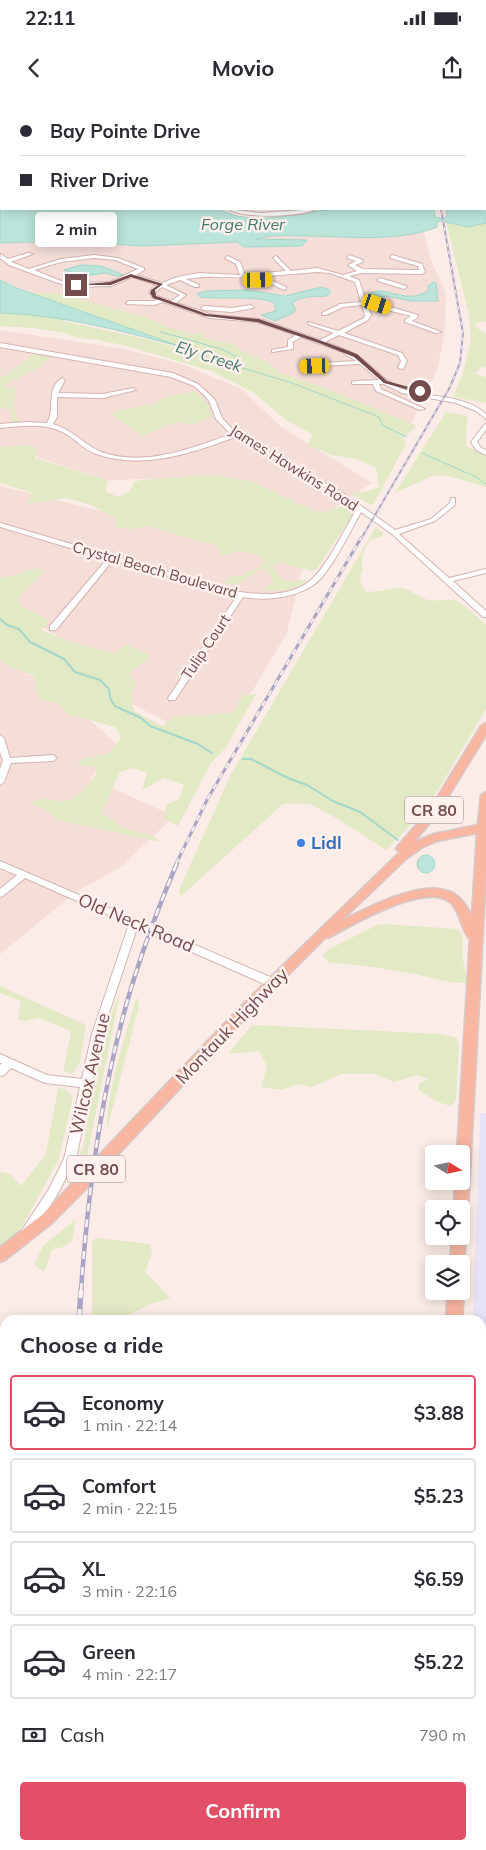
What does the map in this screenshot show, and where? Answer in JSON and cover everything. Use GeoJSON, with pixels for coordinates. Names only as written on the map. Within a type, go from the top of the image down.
{"type":"FeatureCollection","features":[{"type":"Feature","properties":{"kind":"main road","name":"CR 80"},"geometry":{"type":"LineString","coordinates":[[371,885],[387,863],[407,844],[430,816],[486,726]]}},
{"type":"Feature","properties":{"kind":"main road","name":"CR 80"},"geometry":{"type":"LineString","coordinates":[[484,828],[486,795]]}},
{"type":"Feature","properties":{"kind":"main road","name":"Montauk Highway"},"geometry":{"type":"LineString","coordinates":[[0,1256],[47,1219],[315,939],[405,853],[421,843],[450,833],[484,828]]}},
{"type":"Feature","properties":{"kind":"main road"},"geometry":{"type":"LineString","coordinates":[[462,1200],[484,828]]}},
{"type":"Feature","properties":{"kind":"main road"},"geometry":{"type":"LineString","coordinates":[[315,939],[378,908],[436,891],[450,896],[465,913],[476,947]]}},
{"type":"Feature","properties":{"kind":"main road"},"geometry":{"type":"LineString","coordinates":[[454,1315],[455,1300]]}},
{"type":"Feature","properties":{"kind":"street"},"geometry":{"type":"LineString","coordinates":[[234,210],[253,215],[298,210]]}},
{"type":"Feature","properties":{"kind":"street"},"geometry":{"type":"LineString","coordinates":[[8,261],[30,254]]}},
{"type":"Feature","properties":{"kind":"street"},"geometry":{"type":"LineString","coordinates":[[402,259],[414,254]]}},
{"type":"Feature","properties":{"kind":"street"},"geometry":{"type":"LineString","coordinates":[[2,256],[11,264],[60,282],[76,285],[111,284],[131,276],[142,269],[117,260],[97,257],[77,258],[30,270]]}},
{"type":"Feature","properties":{"kind":"street"},"geometry":{"type":"LineString","coordinates":[[349,257],[360,261],[351,265],[362,271]]}},
{"type":"Feature","properties":{"kind":"street"},"geometry":{"type":"LineString","coordinates":[[344,276],[362,271],[407,275],[422,272],[420,265],[392,257]]}},
{"type":"Feature","properties":{"kind":"street"},"geometry":{"type":"LineString","coordinates":[[228,258],[238,263],[243,278]]}},
{"type":"Feature","properties":{"kind":"street"},"geometry":{"type":"LineString","coordinates":[[276,258],[290,273]]}},
{"type":"Feature","properties":{"kind":"street"},"geometry":{"type":"LineString","coordinates":[[231,281],[267,278],[290,273],[324,271],[344,276],[358,283],[368,315],[366,318],[320,342]]}},
{"type":"Feature","properties":{"kind":"street"},"geometry":{"type":"LineString","coordinates":[[284,288],[267,278],[199,275],[179,278],[161,284],[152,292],[155,297],[170,303],[232,318],[258,320],[352,353],[385,382],[404,390],[427,394],[474,407],[486,417]]}},
{"type":"Feature","properties":{"kind":"street"},"geometry":{"type":"LineString","coordinates":[[131,276],[153,281],[183,295],[178,300],[170,303]]}},
{"type":"Feature","properties":{"kind":"street"},"geometry":{"type":"LineString","coordinates":[[179,278],[197,286]]}},
{"type":"Feature","properties":{"kind":"street"},"geometry":{"type":"LineString","coordinates":[[380,280],[404,287]]}},
{"type":"Feature","properties":{"kind":"street"},"geometry":{"type":"LineString","coordinates":[[144,285],[153,281]]}},
{"type":"Feature","properties":{"kind":"street"},"geometry":{"type":"LineString","coordinates":[[394,284],[400,281]]}},
{"type":"Feature","properties":{"kind":"street"},"geometry":{"type":"LineString","coordinates":[[154,303],[162,300]]}},
{"type":"Feature","properties":{"kind":"street"},"geometry":{"type":"LineString","coordinates":[[129,303],[154,303],[192,317],[204,311],[251,307]]}},
{"type":"Feature","properties":{"kind":"street"},"geometry":{"type":"LineString","coordinates":[[324,314],[342,305],[377,304],[416,316],[406,321],[438,332]]}},
{"type":"Feature","properties":{"kind":"street"},"geometry":{"type":"LineString","coordinates":[[408,314],[419,309]]}},
{"type":"Feature","properties":{"kind":"street"},"geometry":{"type":"LineString","coordinates":[[232,310],[232,318]]}},
{"type":"Feature","properties":{"kind":"street"},"geometry":{"type":"LineString","coordinates":[[310,323],[400,354],[404,361],[400,368]]}},
{"type":"Feature","properties":{"kind":"street"},"geometry":{"type":"LineString","coordinates":[[274,351],[291,348],[290,341],[301,335]]}},
{"type":"Feature","properties":{"kind":"street","name":"James Hawkins Road"},"geometry":{"type":"LineString","coordinates":[[0,345],[158,372],[184,379],[196,385],[212,400],[219,420],[235,434],[340,494],[394,534],[449,580],[486,616]]}},
{"type":"Feature","properties":{"kind":"street"},"geometry":{"type":"LineString","coordinates":[[391,351],[402,345]]}},
{"type":"Feature","properties":{"kind":"street"},"geometry":{"type":"LineString","coordinates":[[303,366],[363,362]]}},
{"type":"Feature","properties":{"kind":"street"},"geometry":{"type":"LineString","coordinates":[[49,425],[54,416],[54,395],[62,380]]}},
{"type":"Feature","properties":{"kind":"street"},"geometry":{"type":"LineString","coordinates":[[376,382],[378,390],[422,409]]}},
{"type":"Feature","properties":{"kind":"street"},"geometry":{"type":"LineString","coordinates":[[354,383],[385,382]]}},
{"type":"Feature","properties":{"kind":"street"},"geometry":{"type":"LineString","coordinates":[[54,395],[104,396],[133,390]]}},
{"type":"Feature","properties":{"kind":"street"},"geometry":{"type":"LineString","coordinates":[[0,426],[49,425],[68,432],[93,451],[112,457],[135,459],[156,458],[193,450],[235,434]]}},
{"type":"Feature","properties":{"kind":"street"},"geometry":{"type":"LineString","coordinates":[[486,426],[474,442],[478,449],[486,453]]}},
{"type":"Feature","properties":{"kind":"street"},"geometry":{"type":"LineString","coordinates":[[394,534],[441,515],[453,504],[453,499]]}},
{"type":"Feature","properties":{"kind":"street","name":"Crystal Beach Boulevard"},"geometry":{"type":"LineString","coordinates":[[0,525],[241,595],[261,597],[280,595],[301,589],[312,583],[322,573],[360,509]]}},
{"type":"Feature","properties":{"kind":"street"},"geometry":{"type":"LineString","coordinates":[[54,628],[111,558]]}},
{"type":"Feature","properties":{"kind":"street"},"geometry":{"type":"LineString","coordinates":[[449,580],[486,571]]}},
{"type":"Feature","properties":{"kind":"street","name":"Tulip Court"},"geometry":{"type":"LineString","coordinates":[[172,698],[241,595]]}},
{"type":"Feature","properties":{"kind":"street"},"geometry":{"type":"LineString","coordinates":[[0,738],[7,761],[0,782]]}},
{"type":"Feature","properties":{"kind":"street"},"geometry":{"type":"LineString","coordinates":[[7,761],[53,758]]}},
{"type":"Feature","properties":{"kind":"street","name":"Old Neck Road"},"geometry":{"type":"LineString","coordinates":[[0,864],[273,983]]}},
{"type":"Feature","properties":{"kind":"street"},"geometry":{"type":"LineString","coordinates":[[0,894],[24,874]]}},
{"type":"Feature","properties":{"kind":"street","name":"Wilcox Avenue"},"geometry":{"type":"LineString","coordinates":[[17,1244],[54,1192],[66,1167],[104,1009],[134,922]]}},
{"type":"Feature","properties":{"kind":"street"},"geometry":{"type":"LineString","coordinates":[[0,1072],[5,1061],[45,1079],[85,1083]]}},
{"type":"Feature","properties":{"kind":"shaded area"},"geometry":{"type":"Polygon","coordinates":[[[424,232],[430,258],[446,293],[445,330],[438,368],[410,426],[0,280],[0,243],[4,242],[32,242],[57,239],[140,246],[237,242],[244,247],[306,241],[254,240],[265,236],[388,236],[424,232]]]}},
{"type":"Feature","properties":{"kind":"shaded area"},"geometry":{"type":"Polygon","coordinates":[[[0,330],[125,349],[184,365],[242,389],[281,427],[372,483],[321,516],[178,478],[110,480],[38,458],[32,446],[0,449],[0,330]]]}},
{"type":"Feature","properties":{"kind":"shaded area"},"geometry":{"type":"Polygon","coordinates":[[[0,486],[151,523],[303,565],[287,633],[253,690],[214,746],[128,702],[96,660],[0,601],[0,486]]]}},
{"type":"Feature","properties":{"kind":"shaded area"},"geometry":{"type":"Polygon","coordinates":[[[0,657],[61,694],[120,747],[90,778],[174,816],[121,867],[76,892],[0,954],[0,657]]]}},
{"type":"Feature","properties":{"kind":"shaded area"},"geometry":{"type":"Polygon","coordinates":[[[480,1113],[486,1113],[486,1315],[473,1315],[480,1113]]]}},
{"type":"Feature","properties":{"kind":"green space"},"geometry":{"type":"Polygon","coordinates":[[[446,221],[469,227],[486,223],[486,321],[476,323],[476,327],[486,334],[486,367],[480,368],[475,374],[486,377],[486,403],[453,397],[463,373],[471,339],[469,315],[446,221]]]}},
{"type":"Feature","properties":{"kind":"green space"},"geometry":{"type":"Polygon","coordinates":[[[32,293],[57,293],[142,316],[168,327],[192,334],[207,333],[202,337],[235,345],[242,351],[267,362],[281,373],[320,386],[415,425],[414,429],[403,438],[406,443],[374,504],[371,505],[349,494],[379,487],[376,468],[357,459],[331,455],[308,445],[312,434],[287,421],[254,393],[211,371],[127,346],[93,339],[77,338],[65,333],[0,326],[0,313],[37,314],[150,340],[194,353],[32,293]]]}},
{"type":"Feature","properties":{"kind":"green space"},"geometry":{"type":"Polygon","coordinates":[[[35,353],[51,356],[41,366],[3,386],[16,388],[13,405],[18,422],[12,423],[9,408],[0,409],[0,376],[5,376],[35,353]]]}},
{"type":"Feature","properties":{"kind":"green space"},"geometry":{"type":"Polygon","coordinates":[[[196,391],[209,405],[211,417],[191,425],[178,422],[142,436],[110,413],[156,403],[163,398],[196,391]]]}},
{"type":"Feature","properties":{"kind":"green space"},"geometry":{"type":"Polygon","coordinates":[[[446,412],[467,416],[466,446],[486,455],[486,487],[448,476],[432,476],[395,493],[446,412]]]}},
{"type":"Feature","properties":{"kind":"green space"},"geometry":{"type":"Polygon","coordinates":[[[27,445],[38,448],[35,458],[108,480],[105,491],[118,497],[130,491],[134,482],[141,480],[210,475],[251,481],[319,513],[345,505],[352,508],[354,513],[317,569],[311,571],[279,562],[273,566],[282,579],[291,581],[307,580],[303,584],[287,590],[263,590],[271,583],[273,578],[267,571],[260,569],[244,582],[229,584],[224,582],[231,576],[243,576],[265,563],[262,556],[241,551],[221,556],[216,544],[201,542],[148,526],[134,529],[116,528],[117,519],[91,505],[67,498],[26,504],[32,493],[0,483],[0,447],[27,445]]]}},
{"type":"Feature","properties":{"kind":"green space"},"geometry":{"type":"Polygon","coordinates":[[[375,528],[383,532],[383,536],[370,540],[363,554],[363,570],[360,579],[367,592],[401,588],[429,600],[457,601],[486,625],[486,709],[438,790],[407,829],[386,850],[338,819],[310,804],[283,804],[180,897],[179,890],[230,776],[375,528]]]}},
{"type":"Feature","properties":{"kind":"green space"},"geometry":{"type":"Polygon","coordinates":[[[37,568],[44,572],[22,593],[19,601],[23,607],[49,620],[48,624],[41,630],[69,641],[116,654],[125,645],[151,656],[130,673],[135,685],[131,695],[134,711],[162,726],[174,717],[232,713],[243,695],[256,694],[226,747],[211,763],[178,826],[165,819],[166,805],[179,799],[184,785],[164,778],[142,790],[147,773],[133,768],[120,772],[102,812],[121,827],[147,834],[162,842],[56,820],[52,813],[31,803],[43,799],[62,801],[73,798],[96,775],[96,767],[77,764],[83,759],[109,753],[121,738],[115,727],[67,714],[57,703],[41,700],[33,675],[10,667],[0,660],[0,577],[37,568]]]}},
{"type":"Feature","properties":{"kind":"green space"},"geometry":{"type":"Polygon","coordinates":[[[377,925],[458,929],[462,934],[462,954],[467,983],[372,967],[330,963],[322,955],[331,948],[377,925]]]}},
{"type":"Feature","properties":{"kind":"green space"},"geometry":{"type":"Polygon","coordinates":[[[0,986],[86,1025],[80,1062],[73,1073],[63,1072],[71,1031],[39,1018],[25,1021],[18,1019],[21,1001],[0,993],[0,986]]]}},
{"type":"Feature","properties":{"kind":"green space"},"geometry":{"type":"Polygon","coordinates":[[[120,993],[84,1171],[67,1185],[83,1147],[93,1088],[111,1014],[120,993]]]}},
{"type":"Feature","properties":{"kind":"green space"},"geometry":{"type":"Polygon","coordinates":[[[137,997],[139,1005],[106,1134],[113,1082],[137,997]]]}},
{"type":"Feature","properties":{"kind":"green space"},"geometry":{"type":"Polygon","coordinates":[[[252,1025],[442,1034],[457,1038],[459,1048],[456,1100],[451,1106],[429,1097],[418,1089],[419,1084],[428,1079],[417,1075],[394,1082],[375,1074],[341,1074],[312,1087],[298,1084],[282,1090],[261,1087],[267,1066],[259,1051],[228,1054],[252,1025]]]}},
{"type":"Feature","properties":{"kind":"green space"},"geometry":{"type":"Polygon","coordinates":[[[58,1088],[65,1089],[73,1096],[59,1159],[23,1225],[15,1236],[0,1247],[0,1172],[10,1174],[21,1186],[46,1154],[58,1088]]]}},
{"type":"Feature","properties":{"kind":"green space"},"geometry":{"type":"Polygon","coordinates":[[[76,1219],[72,1241],[63,1247],[52,1250],[44,1272],[34,1265],[43,1246],[76,1219]]]}},
{"type":"Feature","properties":{"kind":"green space"},"geometry":{"type":"Polygon","coordinates":[[[95,1238],[150,1244],[152,1252],[145,1272],[170,1299],[153,1303],[128,1315],[92,1315],[92,1243],[95,1238]]]}},
{"type":"Feature","properties":{"kind":"water","name":"Forge River"},"geometry":{"type":"Polygon","coordinates":[[[0,210],[222,210],[232,215],[261,218],[329,210],[434,210],[435,217],[444,219],[447,216],[446,210],[486,210],[486,223],[469,227],[441,221],[437,222],[437,227],[406,235],[372,238],[268,236],[256,239],[307,240],[302,246],[244,247],[237,242],[140,246],[57,239],[0,243],[0,210]]]}},
{"type":"Feature","properties":{"kind":"water"},"geometry":{"type":"Polygon","coordinates":[[[81,265],[101,266],[124,275],[116,276],[106,273],[84,276],[64,270],[81,265]]]}},
{"type":"Feature","properties":{"kind":"water"},"geometry":{"type":"Polygon","coordinates":[[[0,280],[14,287],[182,347],[69,320],[0,313],[0,280]]]}},
{"type":"Feature","properties":{"kind":"water"},"geometry":{"type":"Polygon","coordinates":[[[434,282],[436,283],[438,301],[411,301],[387,296],[374,298],[371,293],[383,291],[413,296],[429,290],[428,286],[434,282]]]}},
{"type":"Feature","properties":{"kind":"water"},"geometry":{"type":"Polygon","coordinates":[[[322,287],[331,291],[327,296],[296,300],[292,303],[296,310],[293,313],[275,321],[261,315],[276,311],[274,302],[255,299],[209,298],[200,297],[197,294],[205,291],[248,290],[285,296],[322,287]]]}},
{"type":"Feature","properties":{"kind":"water"},"geometry":{"type":"Polygon","coordinates":[[[426,855],[434,860],[435,864],[430,872],[426,873],[418,868],[417,864],[422,856],[426,855]]]}},
{"type":"Feature","properties":{"kind":"waterway"},"geometry":{"type":"LineString","coordinates":[[161,332],[221,349],[241,359],[236,364]]}},
{"type":"Feature","properties":{"kind":"waterway","name":"Ely Creek"},"geometry":{"type":"LineString","coordinates":[[179,346],[200,355],[292,383],[379,417],[382,425],[407,437]]}},
{"type":"Feature","properties":{"kind":"waterway","name":"Ely Creek"},"geometry":{"type":"LineString","coordinates":[[422,453],[476,477],[486,484]]}},
{"type":"Feature","properties":{"kind":"waterway"},"geometry":{"type":"LineString","coordinates":[[0,619],[7,625],[19,629],[30,642],[64,659],[75,672],[100,680],[109,689],[110,698],[115,706],[141,718],[150,726],[198,744],[212,753]]}},
{"type":"Feature","properties":{"kind":"waterway"},"geometry":{"type":"LineString","coordinates":[[243,759],[251,759],[288,778],[307,785],[333,801],[360,812],[398,840]]}},
{"type":"Feature","properties":{"kind":"railway"},"geometry":{"type":"LineString","coordinates":[[361,539],[450,387],[460,363],[463,333],[441,210]]}},
{"type":"Feature","properties":{"kind":"railway"},"geometry":{"type":"LineString","coordinates":[[176,864],[208,798],[361,538]]}},
{"type":"Feature","properties":{"kind":"railway"},"geometry":{"type":"LineString","coordinates":[[81,1291],[92,1175],[112,1060],[137,969],[177,863]]}},
{"type":"Feature","properties":{"kind":"railway"},"geometry":{"type":"LineString","coordinates":[[79,1315],[81,1290]]}},
{"type":"Feature","properties":{"kind":"place","name":"Lidl"},"geometry":{"type":"Point","coordinates":[301,843]}},
{"type":"Feature","properties":{"kind":"route"},"geometry":{"type":"LineString","coordinates":[[76,285],[111,284],[131,276],[151,280],[161,284],[152,292],[155,297],[207,316],[225,319],[244,318],[258,320],[356,356],[385,382],[420,391]]}}]}
